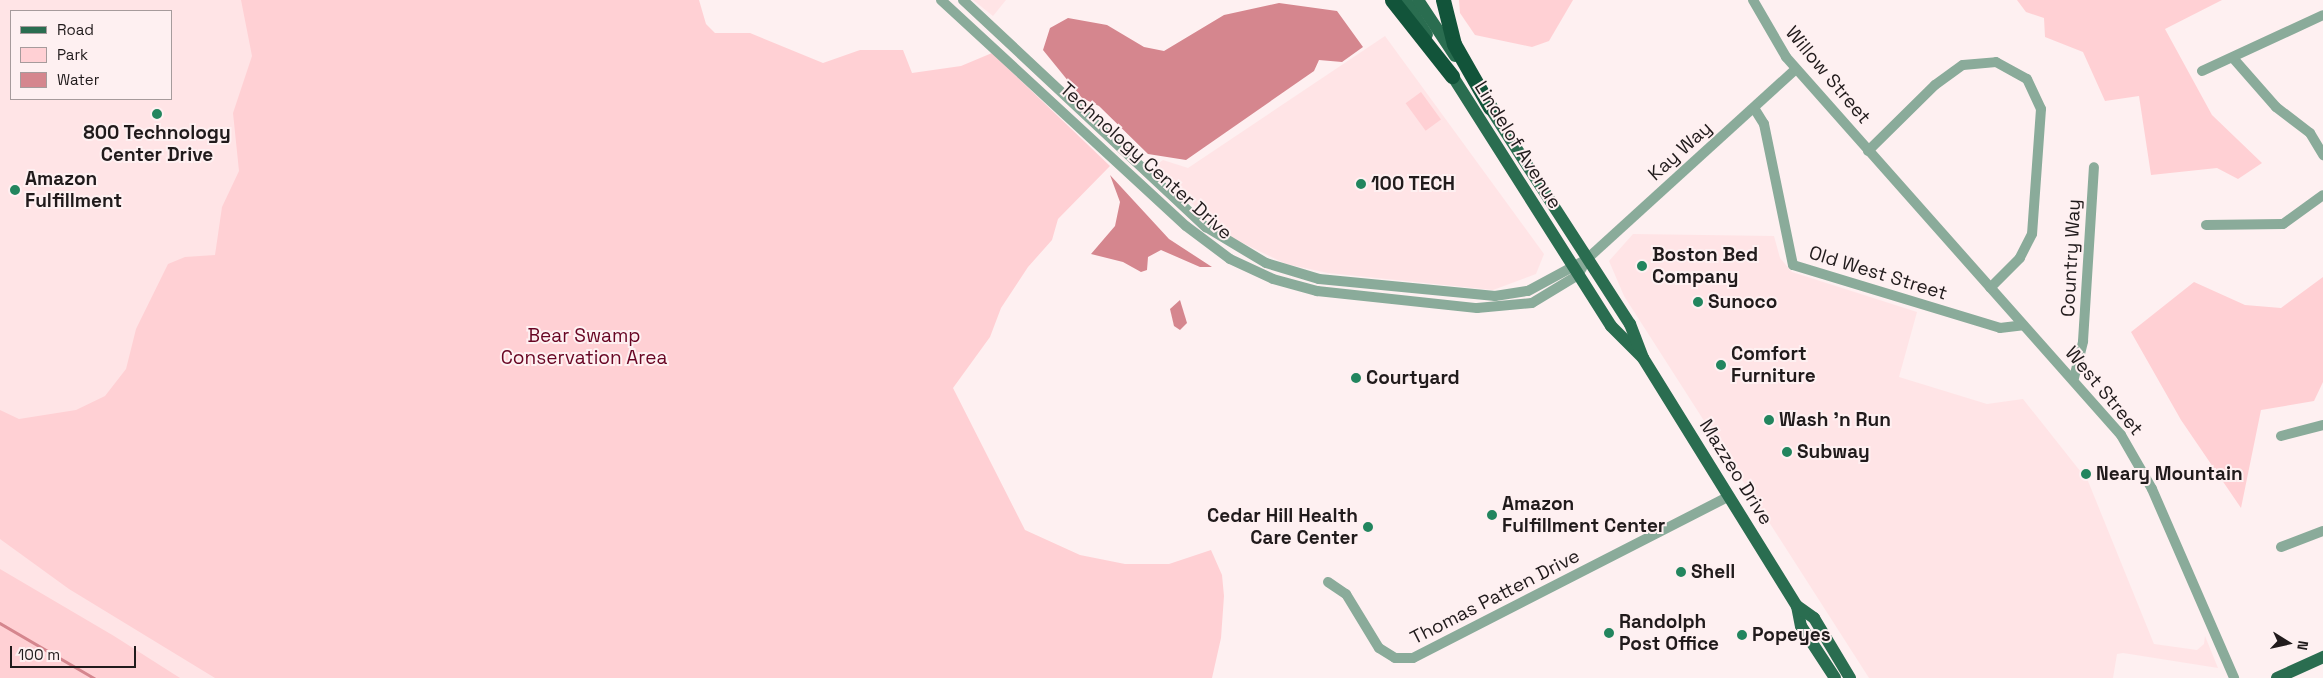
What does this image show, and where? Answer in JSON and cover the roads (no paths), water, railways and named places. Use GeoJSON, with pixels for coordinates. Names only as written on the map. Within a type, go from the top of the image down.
{"type":"FeatureCollection","features":[{"type":"Feature","properties":{"kind":"highway"},"geometry":{"type":"LineString","coordinates":[[1392,0],[1452,76]]}},
{"type":"Feature","properties":{"kind":"highway"},"geometry":{"type":"LineString","coordinates":[[1443,0],[1454,44],[1490,107]]}},
{"type":"Feature","properties":{"kind":"main road","name":"Lindelof Avenue"},"geometry":{"type":"LineString","coordinates":[[1405,0],[1601,310]]}},
{"type":"Feature","properties":{"kind":"main road","name":"Lindelof Avenue"},"geometry":{"type":"LineString","coordinates":[[1418,0],[1490,107],[1612,296]]}},
{"type":"Feature","properties":{"kind":"main road","name":"Mazzeo Drive"},"geometry":{"type":"LineString","coordinates":[[1612,296],[1637,338],[1643,358],[1796,606],[1801,626],[1835,678]]}},
{"type":"Feature","properties":{"kind":"main road","name":"Mazzeo Drive"},"geometry":{"type":"LineString","coordinates":[[1601,310],[1621,339],[1643,358]]}},
{"type":"Feature","properties":{"kind":"main road","name":"Mazzeo Drive"},"geometry":{"type":"LineString","coordinates":[[1796,606],[1814,618],[1850,678]]}},
{"type":"Feature","properties":{"kind":"main road"},"geometry":{"type":"LineString","coordinates":[[2266,678],[2281,676],[2323,657]]}},
{"type":"Feature","properties":{"kind":"street","name":"Technology Center Drive"},"geometry":{"type":"LineString","coordinates":[[941,0],[1198,236],[1261,275],[1317,291],[1488,309],[1532,303],[1587,259]]}},
{"type":"Feature","properties":{"kind":"street","name":"Technology Center Drive"},"geometry":{"type":"LineString","coordinates":[[962,0],[1206,227],[1266,263],[1319,279],[1495,296],[1533,289],[1575,269]]}},
{"type":"Feature","properties":{"kind":"street","name":"Willow Street"},"geometry":{"type":"LineString","coordinates":[[1753,0],[1796,69],[1883,168]]}},
{"type":"Feature","properties":{"kind":"street"},"geometry":{"type":"LineString","coordinates":[[2202,71],[2323,15]]}},
{"type":"Feature","properties":{"kind":"street"},"geometry":{"type":"LineString","coordinates":[[2233,58],[2270,102],[2310,133],[2323,155]]}},
{"type":"Feature","properties":{"kind":"street"},"geometry":{"type":"LineString","coordinates":[[1868,151],[1935,85],[1963,65],[2002,63],[2027,79],[2041,109],[2033,228],[2020,258],[1990,288]]}},
{"type":"Feature","properties":{"kind":"street","name":"Kay Way"},"geometry":{"type":"LineString","coordinates":[[1587,259],[1796,69]]}},
{"type":"Feature","properties":{"kind":"street","name":"Old West Street"},"geometry":{"type":"LineString","coordinates":[[1754,108],[1765,127],[1793,265],[2000,328],[2023,325]]}},
{"type":"Feature","properties":{"kind":"street","name":"West Street"},"geometry":{"type":"LineString","coordinates":[[1883,168],[2023,325],[2074,378],[2141,468],[2234,678]]}},
{"type":"Feature","properties":{"kind":"street","name":"Country Way"},"geometry":{"type":"LineString","coordinates":[[2074,378],[2083,341],[2094,168]]}},
{"type":"Feature","properties":{"kind":"street"},"geometry":{"type":"LineString","coordinates":[[2206,225],[2283,224],[2323,195]]}},
{"type":"Feature","properties":{"kind":"street"},"geometry":{"type":"LineString","coordinates":[[2281,436],[2323,424]]}},
{"type":"Feature","properties":{"kind":"street","name":"Thomas Patten Drive"},"geometry":{"type":"LineString","coordinates":[[1328,582],[1346,594],[1383,651],[1398,659],[1413,658],[1729,496]]}},
{"type":"Feature","properties":{"kind":"street"},"geometry":{"type":"LineString","coordinates":[[2281,547],[2323,532]]}},
{"type":"Feature","properties":{"kind":"water"},"geometry":{"type":"Polygon","coordinates":[[[1279,3],[1337,11],[1363,47],[1342,62],[1319,60],[1314,71],[1186,160],[1148,154],[1099,106],[1082,98],[1043,50],[1050,28],[1068,18],[1107,25],[1144,47],[1164,51],[1224,15],[1279,3]]]}},
{"type":"Feature","properties":{"kind":"water"},"geometry":{"type":"Polygon","coordinates":[[[1110,175],[1169,239],[1212,267],[1200,267],[1161,250],[1148,257],[1147,270],[1141,272],[1123,262],[1091,254],[1115,226],[1120,202],[1110,175]]]}},
{"type":"Feature","properties":{"kind":"water"},"geometry":{"type":"Polygon","coordinates":[[[1180,300],[1187,323],[1180,330],[1174,326],[1170,309],[1180,300]]]}},
{"type":"Feature","properties":{"kind":"waterway"},"geometry":{"type":"LineString","coordinates":[[0,623],[94,678]]}},
{"type":"Feature","properties":{"kind":"place","name":"800 Technology Center Drive"},"geometry":{"type":"Point","coordinates":[157,114]}},
{"type":"Feature","properties":{"kind":"place","name":"100 TECH"},"geometry":{"type":"Point","coordinates":[1361,184]}},
{"type":"Feature","properties":{"kind":"place","name":"Amazon Fulfillment"},"geometry":{"type":"Point","coordinates":[15,190]}},
{"type":"Feature","properties":{"kind":"place","name":"Boston Bed Company"},"geometry":{"type":"Point","coordinates":[1642,266]}},
{"type":"Feature","properties":{"kind":"place","name":"Sunoco"},"geometry":{"type":"Point","coordinates":[1698,302]}},
{"type":"Feature","properties":{"kind":"place","name":"Comfort Furniture"},"geometry":{"type":"Point","coordinates":[1721,365]}},
{"type":"Feature","properties":{"kind":"place","name":"Courtyard"},"geometry":{"type":"Point","coordinates":[1356,378]}},
{"type":"Feature","properties":{"kind":"place","name":"Wash 'n Run"},"geometry":{"type":"Point","coordinates":[1769,420]}},
{"type":"Feature","properties":{"kind":"place","name":"Subway"},"geometry":{"type":"Point","coordinates":[1787,452]}},
{"type":"Feature","properties":{"kind":"place","name":"Neary Mountain"},"geometry":{"type":"Point","coordinates":[2086,474]}},
{"type":"Feature","properties":{"kind":"place","name":"Amazon Fulfillment Center"},"geometry":{"type":"Point","coordinates":[1492,515]}},
{"type":"Feature","properties":{"kind":"place","name":"Cedar Hill Health Care Center"},"geometry":{"type":"Point","coordinates":[1368,527]}},
{"type":"Feature","properties":{"kind":"place","name":"Shell"},"geometry":{"type":"Point","coordinates":[1681,572]}},
{"type":"Feature","properties":{"kind":"place","name":"Randolph Post Office"},"geometry":{"type":"Point","coordinates":[1609,633]}},
{"type":"Feature","properties":{"kind":"place","name":"Popeyes"},"geometry":{"type":"Point","coordinates":[1742,635]}},
{"type":"Feature","properties":{"kind":"park label","name":"Bear Swamp Conservation Area"},"geometry":{"type":"Point","coordinates":[584,347]}}]}
